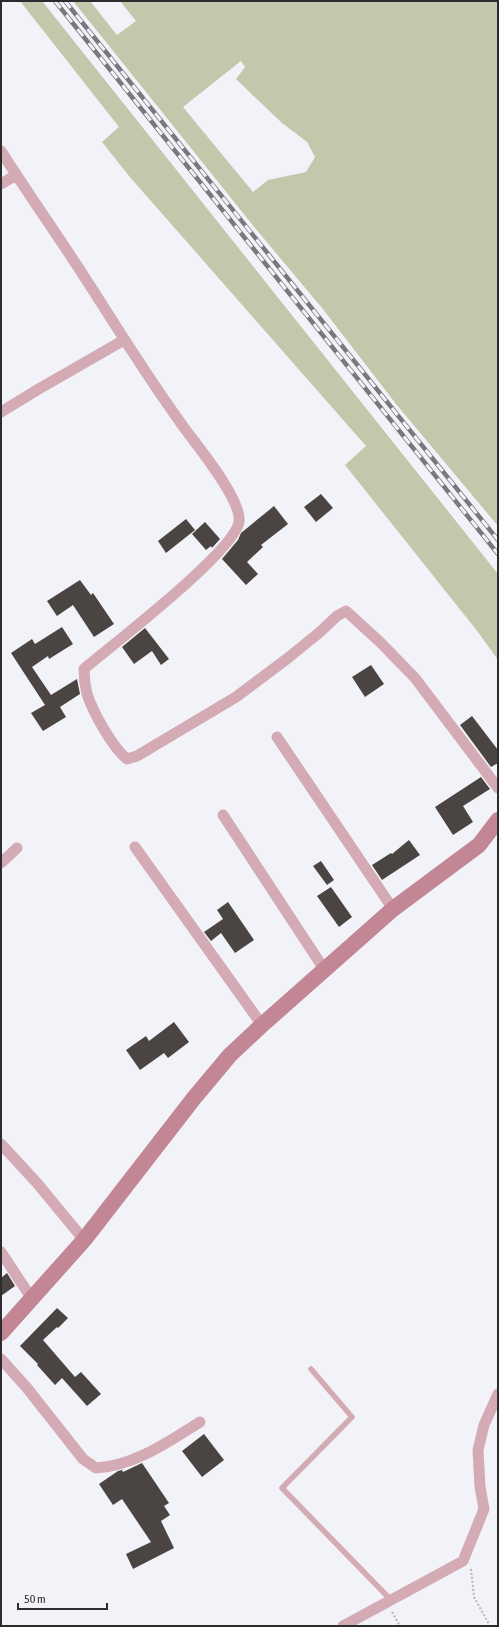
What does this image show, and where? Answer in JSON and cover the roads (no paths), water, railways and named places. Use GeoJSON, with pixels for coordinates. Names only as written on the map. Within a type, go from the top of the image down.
{"type":"FeatureCollection","features":[{"type":"Feature","properties":{"kind":"street"},"geometry":{"type":"LineString","coordinates":[[1,151],[59,237],[162,399],[222,480],[239,513],[239,523],[236,530],[227,543],[210,561],[174,594],[84,669],[87,692],[94,711],[120,754],[127,759],[137,756],[236,697],[293,654],[337,616],[346,611],[380,642],[414,678],[498,788]]}},
{"type":"Feature","properties":{"kind":"street"},"geometry":{"type":"LineString","coordinates":[[1,184],[16,175]]}},
{"type":"Feature","properties":{"kind":"street"},"geometry":{"type":"LineString","coordinates":[[1,412],[124,340]]}},
{"type":"Feature","properties":{"kind":"street"},"geometry":{"type":"LineString","coordinates":[[277,737],[393,909]]}},
{"type":"Feature","properties":{"kind":"street"},"geometry":{"type":"LineString","coordinates":[[223,814],[324,969]]}},
{"type":"Feature","properties":{"kind":"street"},"geometry":{"type":"LineString","coordinates":[[1,1333],[84,1240],[194,1098],[230,1055],[324,969],[393,909],[479,845],[498,820]]}},
{"type":"Feature","properties":{"kind":"street"},"geometry":{"type":"LineString","coordinates":[[135,847],[262,1025]]}},
{"type":"Feature","properties":{"kind":"street"},"geometry":{"type":"LineString","coordinates":[[1,863],[17,848]]}},
{"type":"Feature","properties":{"kind":"street"},"geometry":{"type":"LineString","coordinates":[[1,1144],[38,1182],[84,1240]]}},
{"type":"Feature","properties":{"kind":"street"},"geometry":{"type":"LineString","coordinates":[[1,1252],[32,1299]]}},
{"type":"Feature","properties":{"kind":"street"},"geometry":{"type":"LineString","coordinates":[[1,1359],[27,1388],[83,1459],[96,1468],[110,1467],[144,1455],[169,1442],[200,1422]]}},
{"type":"Feature","properties":{"kind":"street"},"geometry":{"type":"LineString","coordinates":[[343,1626],[463,1561],[484,1509],[480,1487],[478,1450],[484,1425],[498,1394]]}},
{"type":"Feature","properties":{"kind":"lane"},"geometry":{"type":"LineString","coordinates":[[311,1369],[352,1417],[282,1488],[389,1601]]}},
{"type":"Feature","properties":{"kind":"railway"},"geometry":{"type":"LineString","coordinates":[[55,1],[498,554]]}},
{"type":"Feature","properties":{"kind":"railway"},"geometry":{"type":"LineString","coordinates":[[65,1],[498,540]]}}]}
